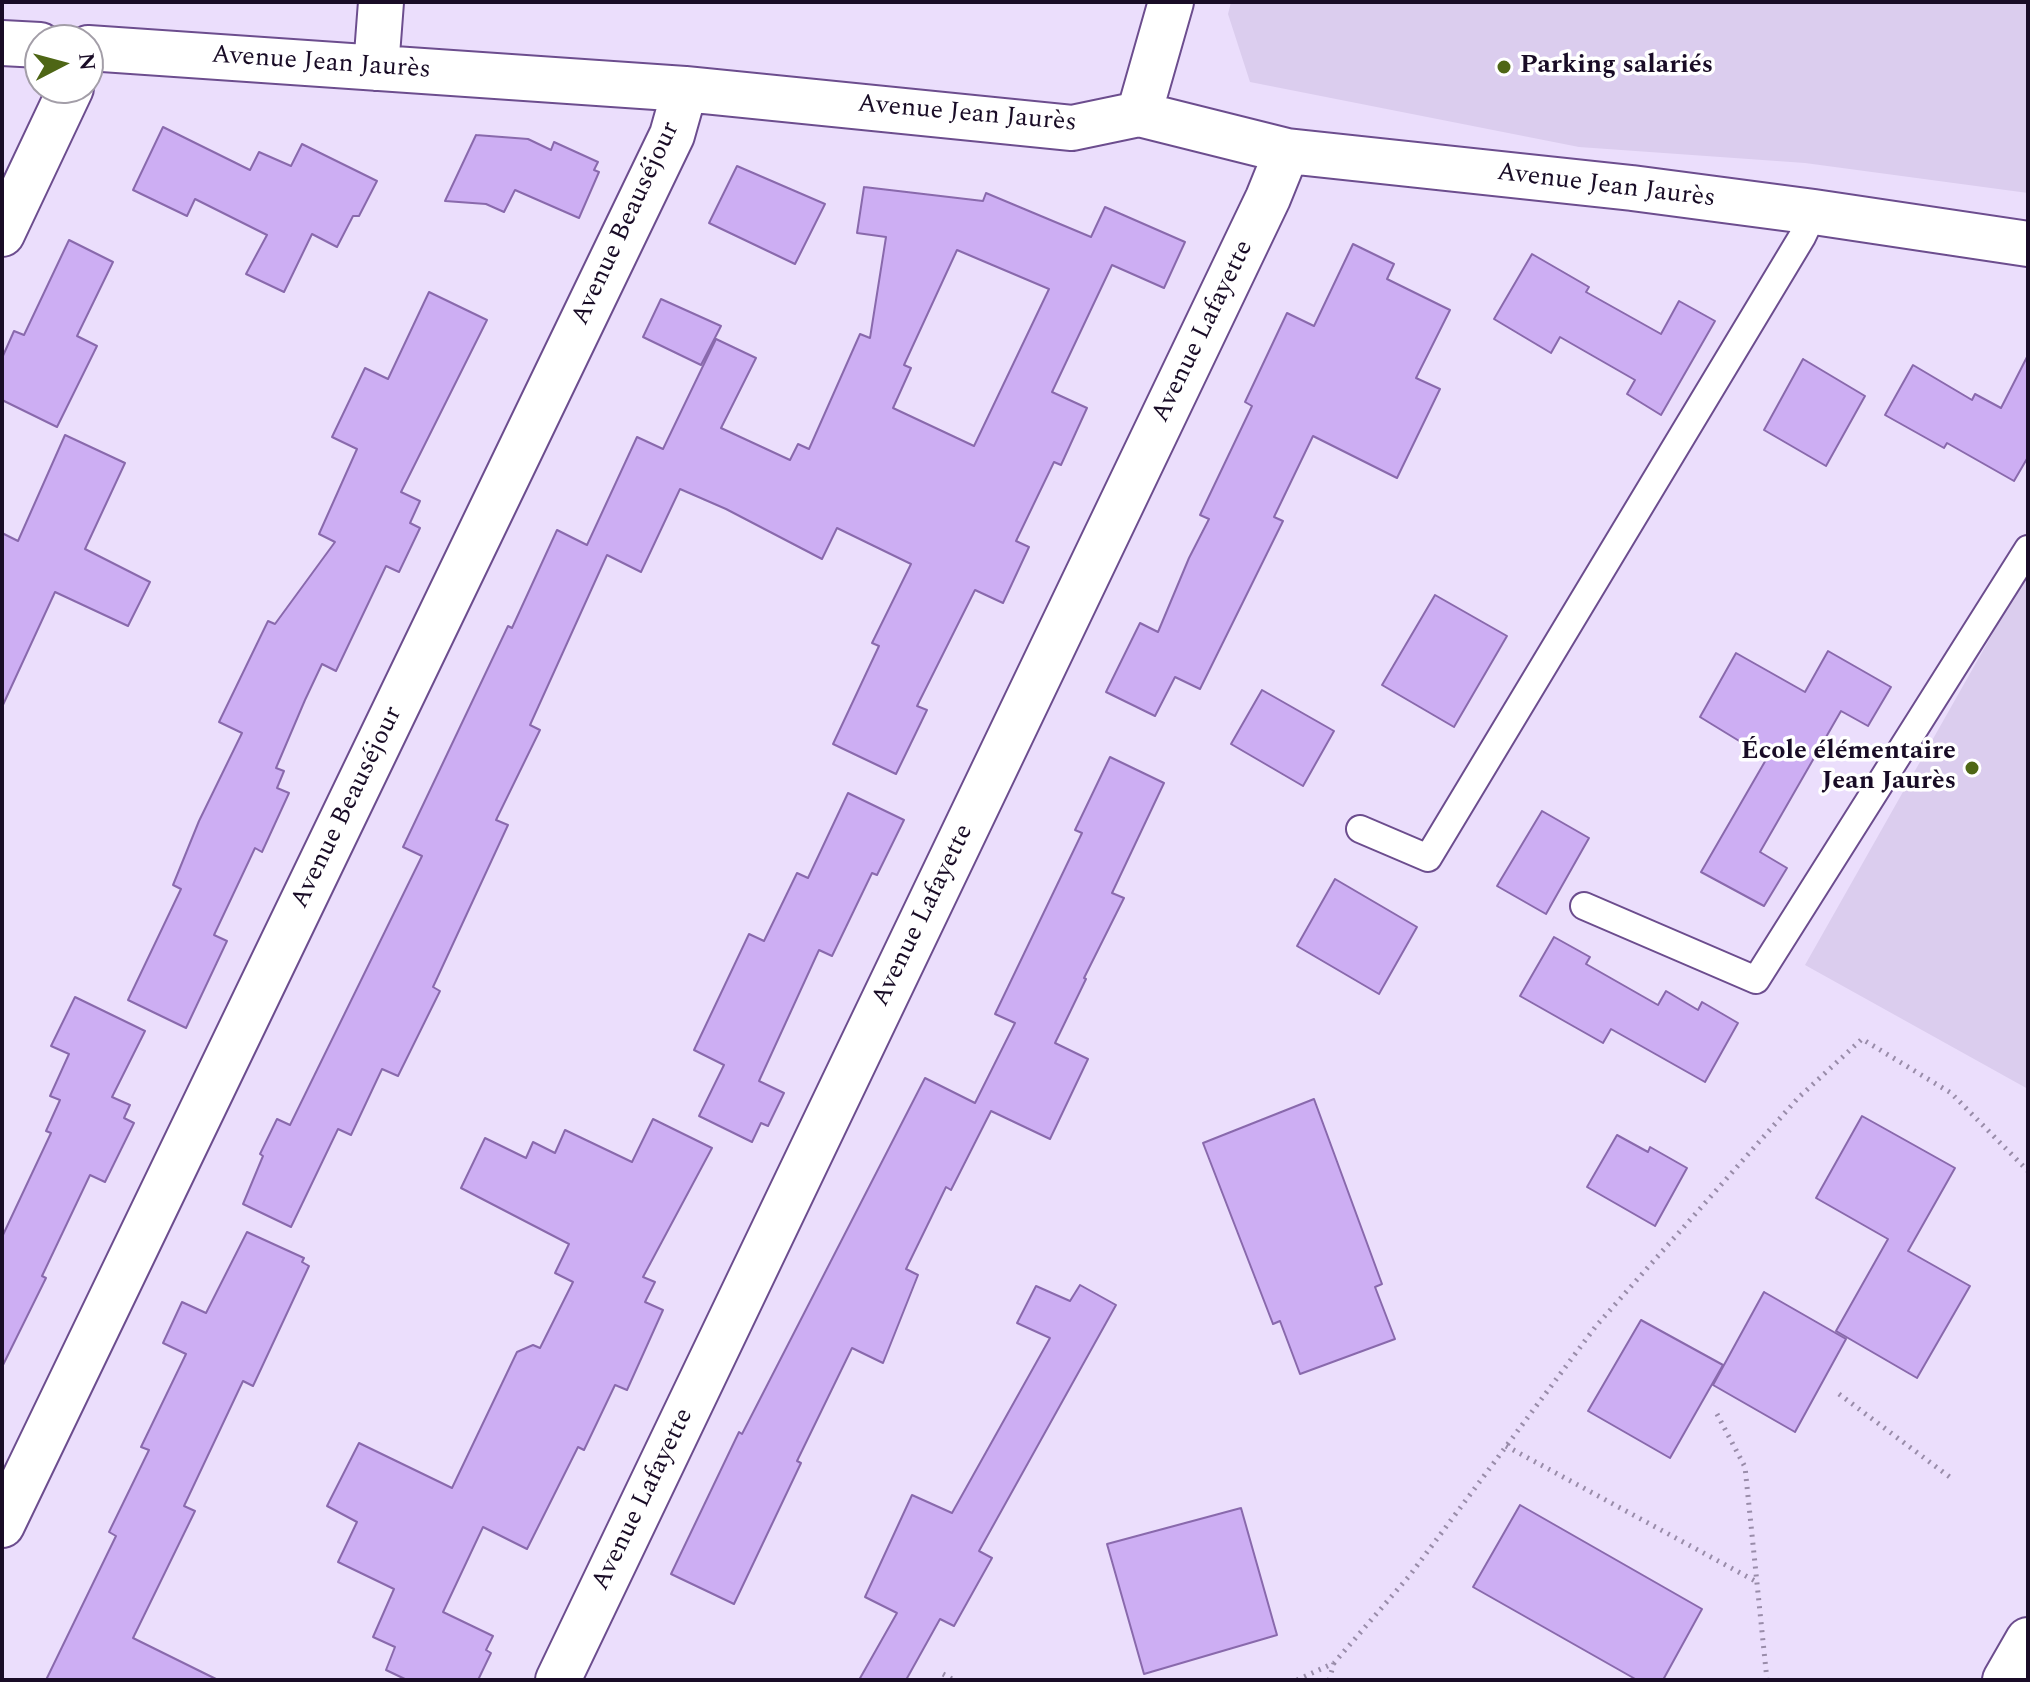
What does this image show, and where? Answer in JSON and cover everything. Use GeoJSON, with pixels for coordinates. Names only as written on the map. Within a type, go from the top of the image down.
{"type":"FeatureCollection","features":[{"type":"Feature","properties":{"kind":"street"},"geometry":{"type":"LineString","coordinates":[[376,68],[381,2]]}},
{"type":"Feature","properties":{"kind":"street"},"geometry":{"type":"LineString","coordinates":[[1139,114],[1171,2]]}},
{"type":"Feature","properties":{"kind":"street"},"geometry":{"type":"LineString","coordinates":[[2,43],[24,44]]}},
{"type":"Feature","properties":{"kind":"street","name":"Avenue Jean Jaurès"},"geometry":{"type":"LineString","coordinates":[[104,49],[685,89],[1072,128],[1139,114],[1287,151],[1632,188],[2028,244]]}},
{"type":"Feature","properties":{"kind":"street","name":"Avenue Beauséjour"},"geometry":{"type":"LineString","coordinates":[[2,1525],[672,135],[685,89]]}},
{"type":"Feature","properties":{"kind":"street"},"geometry":{"type":"LineString","coordinates":[[2,234],[63,104]]}},
{"type":"Feature","properties":{"kind":"street","name":"Avenue Lafayette"},"geometry":{"type":"LineString","coordinates":[[558,1680],[1268,198],[1287,151]]}},
{"type":"Feature","properties":{"kind":"street"},"geometry":{"type":"LineString","coordinates":[[2005,1680],[2028,1640]]}},
{"type":"Feature","properties":{"kind":"lane"},"geometry":{"type":"LineString","coordinates":[[1360,829],[1428,858],[1802,237],[1814,212]]}},
{"type":"Feature","properties":{"kind":"lane"},"geometry":{"type":"LineString","coordinates":[[1584,906],[1756,980],[2028,549]]}},
{"type":"Feature","properties":{"kind":"path"},"geometry":{"type":"LineString","coordinates":[[1329,1680],[1334,1663],[1410,1575],[1596,1326],[1798,1098],[1862,1039],[1951,1093],[2028,1171]]}},
{"type":"Feature","properties":{"kind":"path"},"geometry":{"type":"LineString","coordinates":[[1839,1394],[1951,1478]]}},
{"type":"Feature","properties":{"kind":"path"},"geometry":{"type":"LineString","coordinates":[[1717,1414],[1745,1467],[1767,1680]]}},
{"type":"Feature","properties":{"kind":"path"},"geometry":{"type":"LineString","coordinates":[[1506,1446],[1757,1582]]}},
{"type":"Feature","properties":{"kind":"path"},"geometry":{"type":"LineString","coordinates":[[1297,1680],[1334,1663]]}},
{"type":"Feature","properties":{"kind":"path"},"geometry":{"type":"LineString","coordinates":[[943,1674],[954,1680]]}},
{"type":"Feature","properties":{"kind":"shaded area"},"geometry":{"type":"Polygon","coordinates":[[[1231,2],[2028,2],[2028,193],[1805,163],[1579,147],[1250,82],[1228,14],[1231,2]]]}},
{"type":"Feature","properties":{"kind":"shaded area","name":"École élémentaire Jean Jaurès"},"geometry":{"type":"Polygon","coordinates":[[[2028,571],[2028,1089],[1805,965],[2028,571]]]}},
{"type":"Feature","properties":{"kind":"building"},"geometry":{"type":"Polygon","coordinates":[[[163,127],[250,170],[259,152],[291,166],[302,144],[377,181],[359,216],[353,216],[337,247],[312,234],[284,292],[246,274],[267,235],[195,199],[187,216],[133,190],[163,127]]]}},
{"type":"Feature","properties":{"kind":"building"},"geometry":{"type":"Polygon","coordinates":[[[476,135],[528,139],[551,150],[554,142],[598,162],[594,170],[599,172],[579,218],[515,190],[504,212],[486,204],[445,201],[476,135]]]}},
{"type":"Feature","properties":{"kind":"building"},"geometry":{"type":"Polygon","coordinates":[[[737,166],[825,204],[795,264],[709,223],[737,166]]]}},
{"type":"Feature","properties":{"kind":"building"},"geometry":{"type":"Polygon","coordinates":[[[864,187],[983,201],[986,193],[1091,237],[1105,207],[1185,242],[1164,288],[1112,265],[1052,392],[1087,408],[1061,465],[1054,462],[1016,541],[1029,547],[1003,603],[975,590],[917,706],[927,710],[896,774],[833,744],[879,646],[872,643],[911,564],[837,528],[822,559],[726,509],[680,489],[641,572],[607,555],[530,725],[540,730],[496,820],[508,825],[433,987],[440,991],[398,1076],[382,1069],[351,1135],[338,1129],[291,1227],[243,1204],[263,1156],[260,1154],[277,1119],[290,1125],[422,856],[403,847],[557,530],[587,545],[637,437],[663,449],[716,339],[756,358],[721,428],[790,460],[798,444],[809,449],[860,334],[870,338],[886,237],[857,233],[864,187]],[[957,250],[904,365],[911,368],[893,408],[974,446],[1049,289],[957,250]]]}},
{"type":"Feature","properties":{"kind":"building"},"geometry":{"type":"Polygon","coordinates":[[[69,240],[113,262],[77,336],[97,346],[57,427],[2,400],[2,358],[14,331],[24,335],[69,240]]]}},
{"type":"Feature","properties":{"kind":"building"},"geometry":{"type":"Polygon","coordinates":[[[1353,244],[1394,264],[1387,279],[1450,310],[1416,378],[1440,389],[1397,478],[1313,436],[1274,517],[1283,521],[1200,689],[1175,677],[1155,716],[1106,692],[1140,623],[1158,632],[1209,519],[1200,515],[1252,406],[1245,402],[1287,313],[1314,326],[1353,244]]]}},
{"type":"Feature","properties":{"kind":"building"},"geometry":{"type":"Polygon","coordinates":[[[1532,254],[1589,287],[1586,292],[1661,334],[1679,301],[1715,321],[1661,415],[1627,394],[1635,380],[1560,337],[1551,353],[1494,319],[1532,254]]]}},
{"type":"Feature","properties":{"kind":"building"},"geometry":{"type":"Polygon","coordinates":[[[429,292],[487,320],[401,492],[420,501],[410,523],[420,528],[399,572],[386,566],[336,671],[322,664],[305,700],[276,768],[284,771],[277,788],[289,793],[262,852],[255,848],[214,935],[227,941],[186,1028],[128,1000],[181,889],[173,885],[199,821],[242,733],[219,722],[268,621],[275,624],[335,542],[319,534],[357,449],[332,437],[365,368],[388,379],[429,292]]]}},
{"type":"Feature","properties":{"kind":"building"},"geometry":{"type":"Polygon","coordinates":[[[661,299],[721,326],[701,365],[643,337],[661,299]]]}},
{"type":"Feature","properties":{"kind":"building"},"geometry":{"type":"Polygon","coordinates":[[[2028,355],[2028,457],[2014,481],[1947,443],[1944,448],[1885,415],[1913,365],[1972,400],[1975,394],[2001,408],[2028,355]]]}},
{"type":"Feature","properties":{"kind":"building"},"geometry":{"type":"Polygon","coordinates":[[[1803,359],[1865,396],[1826,466],[1764,430],[1803,359]]]}},
{"type":"Feature","properties":{"kind":"building"},"geometry":{"type":"Polygon","coordinates":[[[65,435],[125,463],[85,549],[150,582],[128,626],[55,592],[2,707],[2,533],[18,541],[65,435]]]}},
{"type":"Feature","properties":{"kind":"building"},"geometry":{"type":"Polygon","coordinates":[[[1435,595],[1507,636],[1454,727],[1382,685],[1435,595]]]}},
{"type":"Feature","properties":{"kind":"building"},"geometry":{"type":"Polygon","coordinates":[[[1828,651],[1891,687],[1868,726],[1841,711],[1760,852],[1787,868],[1764,906],[1701,872],[1767,758],[1700,717],[1736,653],[1805,692],[1828,651]]]}},
{"type":"Feature","properties":{"kind":"building"},"geometry":{"type":"Polygon","coordinates":[[[1262,690],[1334,731],[1303,786],[1231,744],[1262,690]]]}},
{"type":"Feature","properties":{"kind":"building"},"geometry":{"type":"Polygon","coordinates":[[[1110,757],[1164,783],[1112,893],[1124,898],[1055,1043],[1088,1059],[1050,1139],[991,1111],[951,1190],[946,1187],[906,1269],[918,1275],[883,1363],[852,1348],[797,1461],[801,1463],[734,1604],[671,1574],[739,1432],[742,1434],[925,1078],[975,1103],[1015,1023],[995,1014],[1082,833],[1075,830],[1110,757]]]}},
{"type":"Feature","properties":{"kind":"building"},"geometry":{"type":"Polygon","coordinates":[[[848,793],[904,820],[877,875],[872,873],[832,956],[819,950],[759,1081],[784,1093],[768,1126],[761,1123],[752,1142],[699,1116],[724,1065],[694,1050],[749,934],[764,941],[797,873],[808,878],[848,793]]]}},
{"type":"Feature","properties":{"kind":"building"},"geometry":{"type":"Polygon","coordinates":[[[1542,811],[1589,838],[1546,914],[1497,886],[1542,811]]]}},
{"type":"Feature","properties":{"kind":"building"},"geometry":{"type":"Polygon","coordinates":[[[1335,879],[1417,927],[1379,994],[1297,946],[1335,879]]]}},
{"type":"Feature","properties":{"kind":"building"},"geometry":{"type":"Polygon","coordinates":[[[1554,937],[1590,957],[1586,964],[1658,1005],[1666,991],[1698,1010],[1702,1002],[1738,1023],[1705,1082],[1611,1029],[1603,1043],[1520,996],[1554,937]]]}},
{"type":"Feature","properties":{"kind":"building"},"geometry":{"type":"Polygon","coordinates":[[[75,997],[145,1031],[112,1097],[130,1105],[124,1118],[134,1123],[105,1182],[90,1175],[42,1276],[46,1278],[2,1367],[2,1237],[51,1133],[46,1131],[60,1100],[50,1096],[69,1054],[51,1046],[75,997]]]}},
{"type":"Feature","properties":{"kind":"building"},"geometry":{"type":"Polygon","coordinates":[[[1314,1099],[1382,1284],[1375,1287],[1395,1339],[1300,1374],[1280,1321],[1273,1324],[1203,1143],[1314,1099]]]}},
{"type":"Feature","properties":{"kind":"building"},"geometry":{"type":"Polygon","coordinates":[[[1862,1116],[1955,1168],[1908,1251],[1970,1286],[1917,1378],[1836,1331],[1888,1239],[1816,1198],[1862,1116]]]}},
{"type":"Feature","properties":{"kind":"building"},"geometry":{"type":"Polygon","coordinates":[[[653,1119],[712,1148],[643,1277],[655,1282],[645,1302],[663,1310],[627,1390],[615,1385],[584,1450],[578,1447],[527,1549],[483,1527],[443,1612],[493,1636],[486,1650],[491,1653],[478,1680],[407,1680],[386,1670],[395,1647],[373,1637],[394,1589],[338,1562],[357,1522],[327,1506],[359,1443],[452,1488],[517,1352],[533,1345],[540,1348],[573,1282],[555,1273],[569,1244],[461,1188],[485,1138],[526,1158],[533,1142],[555,1153],[565,1130],[632,1162],[653,1119]]]}},
{"type":"Feature","properties":{"kind":"building"},"geometry":{"type":"Polygon","coordinates":[[[1617,1135],[1648,1152],[1650,1147],[1687,1168],[1655,1226],[1587,1187],[1617,1135]]]}},
{"type":"Feature","properties":{"kind":"building"},"geometry":{"type":"Polygon","coordinates":[[[247,1232],[304,1258],[302,1262],[309,1266],[253,1386],[243,1381],[184,1506],[195,1511],[133,1638],[218,1680],[46,1680],[116,1536],[109,1532],[149,1450],[141,1447],[186,1354],[163,1343],[182,1302],[206,1313],[247,1232]]]}},
{"type":"Feature","properties":{"kind":"building"},"geometry":{"type":"Polygon","coordinates":[[[1080,1285],[1116,1305],[979,1551],[992,1558],[954,1626],[940,1619],[906,1680],[859,1680],[897,1613],[865,1597],[912,1495],[952,1513],[1050,1338],[1017,1323],[1036,1286],[1070,1301],[1080,1285]]]}},
{"type":"Feature","properties":{"kind":"building"},"geometry":{"type":"Polygon","coordinates":[[[1764,1292],[1846,1339],[1795,1432],[1713,1385],[1764,1292]]]}},
{"type":"Feature","properties":{"kind":"building"},"geometry":{"type":"Polygon","coordinates":[[[1641,1320],[1723,1365],[1670,1458],[1588,1411],[1641,1320]]]}},
{"type":"Feature","properties":{"kind":"building"},"geometry":{"type":"Polygon","coordinates":[[[1520,1505],[1702,1609],[1663,1680],[1637,1680],[1473,1587],[1520,1505]]]}},
{"type":"Feature","properties":{"kind":"building"},"geometry":{"type":"Polygon","coordinates":[[[1241,1508],[1277,1635],[1144,1674],[1107,1544],[1241,1508]]]}},
{"type":"Feature","properties":{"kind":"place","name":"Parking salariés"},"geometry":{"type":"Point","coordinates":[1504,67]}},
{"type":"Feature","properties":{"kind":"place","name":"École élémentaire Jean Jaurès"},"geometry":{"type":"Point","coordinates":[1972,768]}}]}
